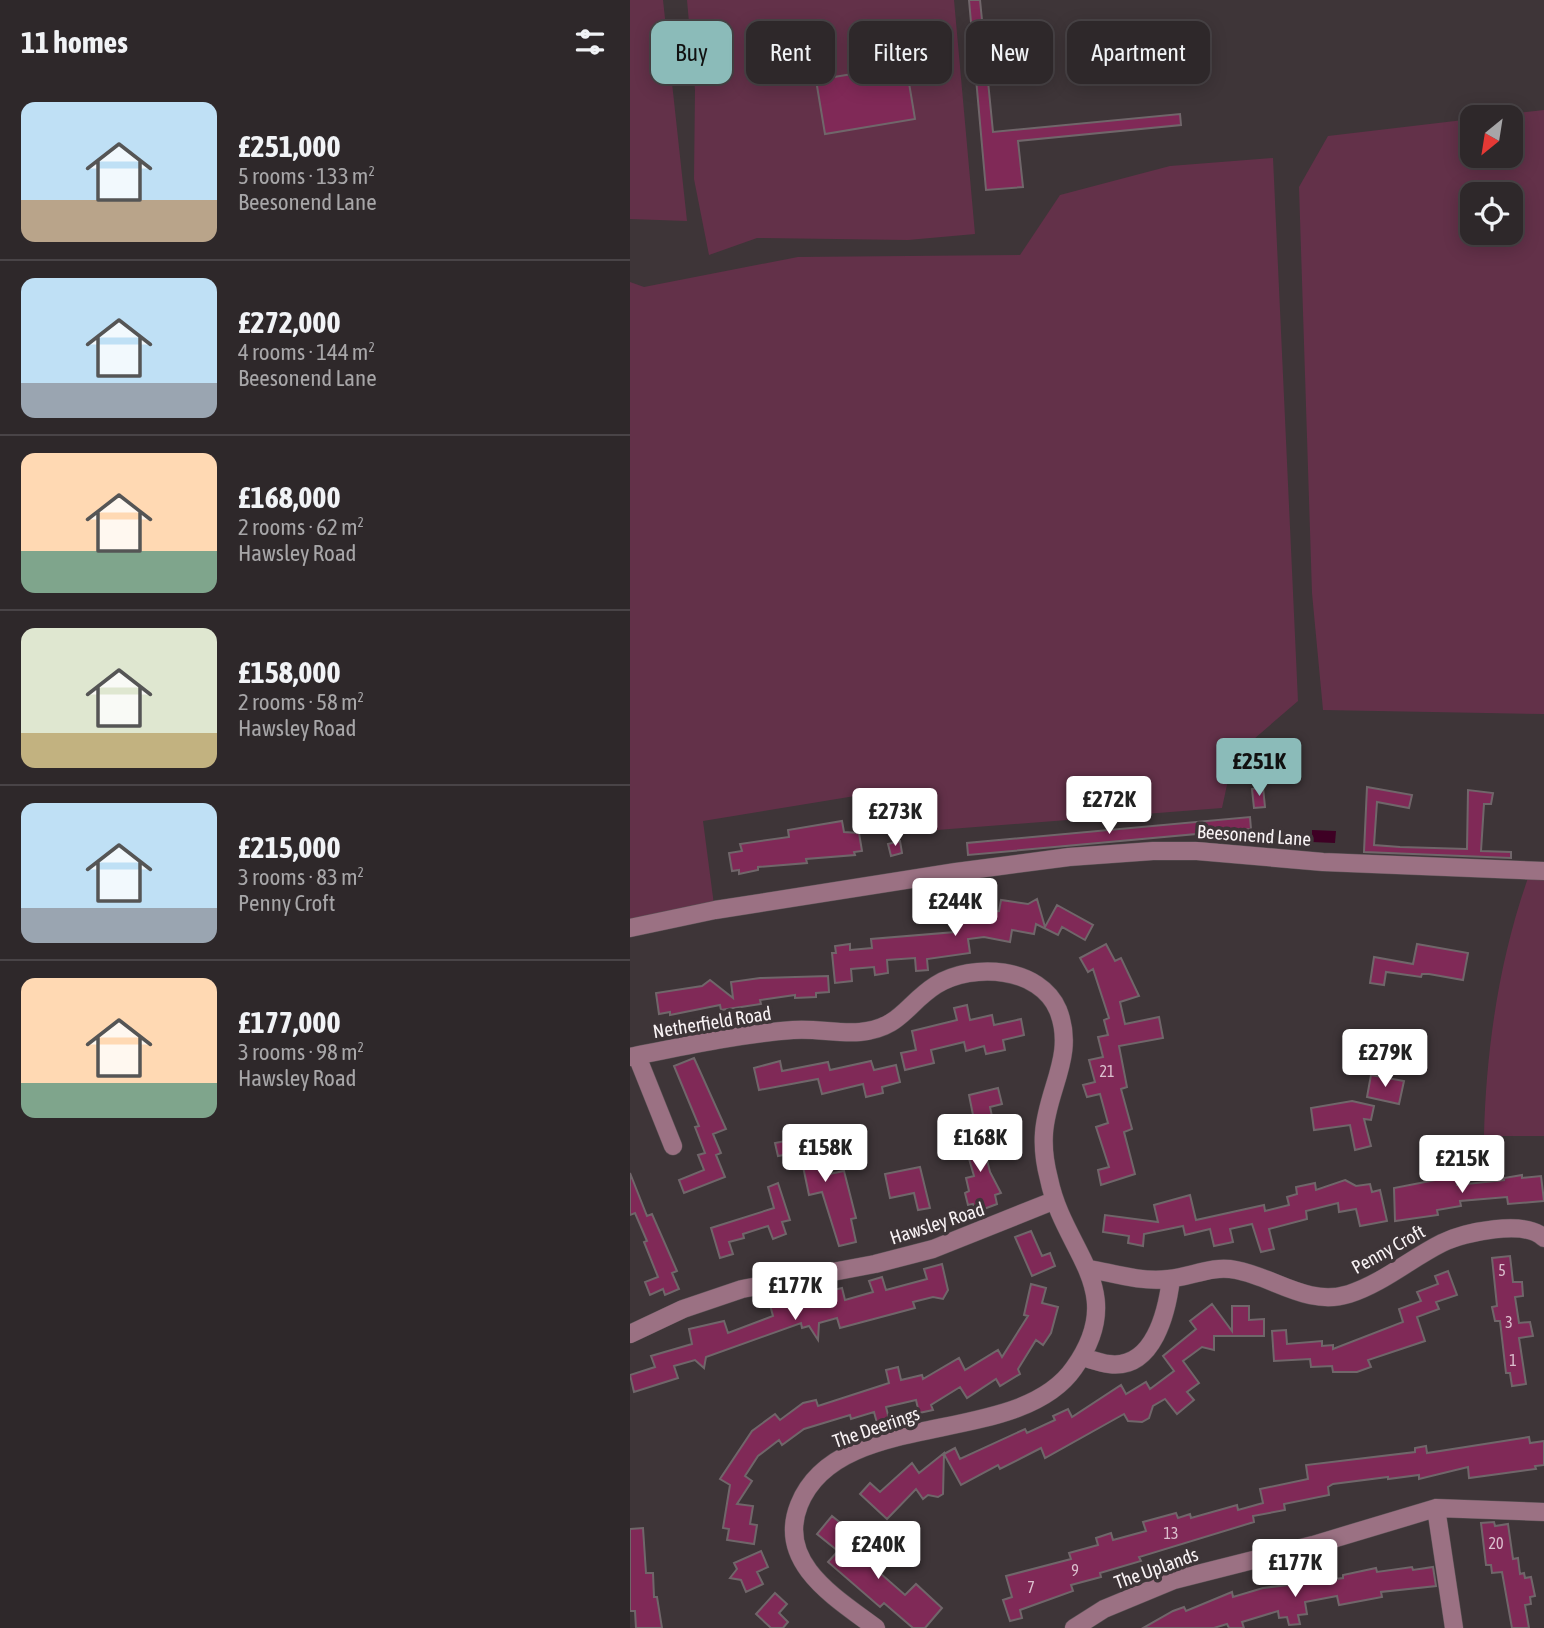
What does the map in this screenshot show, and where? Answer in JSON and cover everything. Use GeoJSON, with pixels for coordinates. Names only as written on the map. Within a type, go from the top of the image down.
{"type":"FeatureCollection","features":[{"type":"Feature","properties":{"kind":"street","name":"Beesonend Lane"},"geometry":{"type":"LineString","coordinates":[[630,928],[715,910],[956,872],[1069,857],[1153,851],[1197,851],[1324,862],[1544,871]]}},
{"type":"Feature","properties":{"kind":"street","name":"The Deerings"},"geometry":{"type":"LineString","coordinates":[[794,1030],[859,1032],[890,1025],[937,985],[975,973],[1022,975],[1036,984],[1048,994],[1056,1007],[1066,1036],[1044,1132],[1046,1167],[1053,1200],[1090,1269],[1097,1292],[1098,1314],[1082,1357],[1061,1384],[1040,1399],[1014,1409],[895,1438],[844,1456],[812,1483],[803,1496],[794,1521],[797,1550],[817,1582],[876,1628]]}},
{"type":"Feature","properties":{"kind":"street","name":"Netherfield Road"},"geometry":{"type":"LineString","coordinates":[[673,1146],[633,1056],[794,1030]]}},
{"type":"Feature","properties":{"kind":"street","name":"Hawsley Road"},"geometry":{"type":"LineString","coordinates":[[630,1334],[683,1309],[742,1289],[875,1264],[933,1249],[1053,1200]]}},
{"type":"Feature","properties":{"kind":"street","name":"Penny Croft"},"geometry":{"type":"LineString","coordinates":[[1171,1279],[1218,1268],[1256,1275],[1307,1296],[1346,1295],[1376,1283],[1444,1242],[1487,1230],[1532,1229],[1543,1236]]}},
{"type":"Feature","properties":{"kind":"street"},"geometry":{"type":"LineString","coordinates":[[1082,1357],[1111,1365],[1129,1360],[1144,1350],[1157,1333],[1167,1312],[1171,1279],[1129,1278],[1090,1269]]}},
{"type":"Feature","properties":{"kind":"street"},"geometry":{"type":"LineString","coordinates":[[1436,1508],[1454,1628]]}},
{"type":"Feature","properties":{"kind":"street","name":"The Uplands"},"geometry":{"type":"LineString","coordinates":[[1074,1628],[1104,1609],[1174,1580],[1313,1545],[1436,1508],[1544,1512]]}},
{"type":"Feature","properties":{"kind":"shaded area"},"geometry":{"type":"Polygon","coordinates":[[[630,0],[663,0],[665,21],[651,21],[651,84],[672,84],[687,221],[630,219],[630,0]]]}},
{"type":"Feature","properties":{"kind":"shaded area"},"geometry":{"type":"Polygon","coordinates":[[[687,0],[954,0],[975,234],[908,240],[757,238],[709,255],[694,179],[694,84],[732,84],[732,21],[689,21],[687,0]]]}},
{"type":"Feature","properties":{"kind":"shaded area"},"geometry":{"type":"Polygon","coordinates":[[[1544,110],[1544,714],[1323,710],[1312,593],[1299,187],[1328,136],[1460,120],[1460,168],[1523,168],[1523,112],[1544,110]]]}},
{"type":"Feature","properties":{"kind":"shaded area"},"geometry":{"type":"Polygon","coordinates":[[[1273,158],[1298,701],[1233,757],[1222,808],[924,831],[855,796],[703,821],[714,905],[630,923],[630,282],[644,287],[798,257],[1020,255],[1060,195],[1170,166],[1273,158]]]}},
{"type":"Feature","properties":{"kind":"shaded area"},"geometry":{"type":"Polygon","coordinates":[[[1312,830],[1336,831],[1335,843],[1312,842],[1312,830]]]}},
{"type":"Feature","properties":{"kind":"shaded area"},"geometry":{"type":"Polygon","coordinates":[[[1528,878],[1544,878],[1544,1136],[1484,1136],[1496,1006],[1509,941],[1528,878]]]}},
{"type":"Feature","properties":{"kind":"building"},"geometry":{"type":"Polygon","coordinates":[[[969,0],[980,0],[982,21],[971,21],[969,0]]]}},
{"type":"Feature","properties":{"kind":"building"},"geometry":{"type":"Polygon","coordinates":[[[849,74],[849,84],[909,84],[915,119],[825,134],[817,84],[835,84],[835,77],[849,74]]]}},
{"type":"Feature","properties":{"kind":"building"},"geometry":{"type":"Polygon","coordinates":[[[977,84],[988,84],[993,132],[1180,114],[1181,125],[1018,141],[1023,187],[986,190],[977,84]]]}},
{"type":"Feature","properties":{"kind":"building"},"geometry":{"type":"Polygon","coordinates":[[[1263,787],[1265,807],[1254,808],[1252,789],[1263,787]]]}},
{"type":"Feature","properties":{"kind":"building"},"geometry":{"type":"Polygon","coordinates":[[[1367,787],[1412,795],[1409,808],[1377,802],[1374,845],[1400,847],[1467,849],[1468,790],[1493,793],[1491,804],[1484,804],[1481,851],[1511,852],[1511,858],[1364,852],[1367,787]]]}},
{"type":"Feature","properties":{"kind":"building"},"geometry":{"type":"Polygon","coordinates":[[[1250,817],[1251,829],[968,855],[967,843],[1250,817]]]}},
{"type":"Feature","properties":{"kind":"building"},"geometry":{"type":"Polygon","coordinates":[[[842,821],[844,832],[859,833],[862,851],[854,852],[855,855],[806,859],[807,863],[758,867],[758,870],[739,874],[739,870],[732,871],[729,853],[742,851],[740,844],[789,837],[788,830],[842,821]]]}},
{"type":"Feature","properties":{"kind":"building"},"geometry":{"type":"Polygon","coordinates":[[[900,841],[902,853],[891,856],[888,844],[900,841]]]}},
{"type":"Feature","properties":{"kind":"building"},"geometry":{"type":"Polygon","coordinates":[[[1037,899],[1045,927],[1057,905],[1093,925],[1085,940],[1062,927],[1058,935],[1036,924],[1034,934],[1012,930],[1010,942],[984,937],[968,939],[970,953],[927,959],[928,970],[916,971],[915,958],[887,960],[888,973],[875,975],[874,967],[851,969],[852,981],[835,983],[832,953],[836,953],[835,946],[850,944],[850,950],[872,948],[871,939],[955,932],[953,920],[970,918],[969,914],[999,911],[1001,900],[1028,904],[1037,899]]]}},
{"type":"Feature","properties":{"kind":"building"},"geometry":{"type":"Polygon","coordinates":[[[1106,944],[1115,961],[1121,958],[1139,996],[1120,1002],[1125,1024],[1159,1017],[1163,1038],[1119,1046],[1127,1087],[1121,1089],[1132,1129],[1124,1132],[1135,1174],[1101,1185],[1098,1170],[1109,1167],[1096,1127],[1108,1123],[1100,1094],[1087,1097],[1083,1085],[1095,1082],[1089,1060],[1103,1057],[1098,1037],[1108,1035],[1104,1020],[1109,1018],[1093,969],[1088,972],[1080,958],[1106,944]]]}},
{"type":"Feature","properties":{"kind":"building"},"geometry":{"type":"Polygon","coordinates":[[[1417,944],[1468,953],[1463,980],[1429,974],[1422,974],[1421,977],[1386,972],[1384,985],[1370,983],[1374,957],[1413,964],[1417,944]]]}},
{"type":"Feature","properties":{"kind":"building"},"geometry":{"type":"Polygon","coordinates":[[[828,976],[829,992],[816,993],[816,997],[795,998],[795,995],[721,1010],[720,1005],[670,1015],[670,1012],[659,1014],[656,993],[702,986],[710,980],[733,998],[731,982],[760,978],[828,976]]]}},
{"type":"Feature","properties":{"kind":"building"},"geometry":{"type":"Polygon","coordinates":[[[967,1005],[970,1020],[992,1015],[994,1025],[1021,1019],[1024,1035],[1003,1040],[1005,1050],[986,1054],[984,1046],[966,1051],[964,1042],[931,1050],[934,1063],[905,1070],[901,1053],[916,1050],[912,1031],[957,1020],[954,1008],[967,1005]]]}},
{"type":"Feature","properties":{"kind":"building"},"geometry":{"type":"Polygon","coordinates":[[[694,1058],[726,1129],[713,1134],[721,1153],[716,1155],[725,1177],[684,1193],[679,1180],[704,1170],[698,1155],[705,1153],[695,1127],[699,1126],[674,1066],[694,1058]]]}},
{"type":"Feature","properties":{"kind":"building"},"geometry":{"type":"Polygon","coordinates":[[[780,1061],[782,1071],[828,1062],[830,1070],[871,1061],[874,1070],[896,1065],[900,1082],[882,1087],[883,1093],[866,1097],[863,1084],[822,1094],[818,1079],[759,1090],[754,1068],[780,1061]]]}},
{"type":"Feature","properties":{"kind":"building"},"geometry":{"type":"Polygon","coordinates":[[[1371,1075],[1404,1081],[1399,1104],[1367,1097],[1371,1075]]]}},
{"type":"Feature","properties":{"kind":"building"},"geometry":{"type":"Polygon","coordinates":[[[998,1088],[1002,1104],[990,1107],[993,1121],[975,1125],[969,1095],[998,1088]]]}},
{"type":"Feature","properties":{"kind":"building"},"geometry":{"type":"Polygon","coordinates":[[[1352,1101],[1374,1106],[1371,1120],[1364,1119],[1371,1146],[1355,1150],[1350,1125],[1314,1130],[1311,1108],[1352,1101]]]}},
{"type":"Feature","properties":{"kind":"building"},"geometry":{"type":"Polygon","coordinates":[[[987,1129],[990,1142],[983,1144],[990,1172],[1001,1193],[995,1195],[997,1204],[976,1212],[973,1204],[968,1205],[965,1193],[969,1191],[966,1178],[974,1176],[965,1145],[971,1143],[968,1134],[987,1129]]]}},
{"type":"Feature","properties":{"kind":"building"},"geometry":{"type":"Polygon","coordinates":[[[821,1134],[829,1174],[844,1171],[856,1218],[851,1219],[856,1242],[839,1246],[822,1192],[809,1195],[800,1152],[778,1156],[775,1143],[821,1134]]]}},
{"type":"Feature","properties":{"kind":"building"},"geometry":{"type":"Polygon","coordinates":[[[920,1167],[930,1208],[918,1210],[914,1193],[890,1198],[885,1174],[920,1167]]]}},
{"type":"Feature","properties":{"kind":"building"},"geometry":{"type":"Polygon","coordinates":[[[630,1173],[647,1216],[652,1214],[677,1271],[672,1273],[679,1289],[665,1295],[663,1289],[650,1295],[645,1282],[658,1277],[635,1213],[630,1215],[630,1173]]]}},
{"type":"Feature","properties":{"kind":"building"},"geometry":{"type":"Polygon","coordinates":[[[1522,1175],[1522,1178],[1541,1176],[1544,1201],[1508,1204],[1507,1197],[1460,1201],[1461,1206],[1437,1210],[1438,1215],[1395,1221],[1394,1188],[1456,1176],[1457,1185],[1504,1180],[1522,1175]]]}},
{"type":"Feature","properties":{"kind":"building"},"geometry":{"type":"Polygon","coordinates":[[[1345,1180],[1356,1186],[1370,1184],[1372,1192],[1380,1190],[1387,1221],[1360,1226],[1356,1209],[1339,1212],[1338,1203],[1306,1211],[1307,1219],[1269,1229],[1274,1249],[1261,1252],[1252,1224],[1230,1229],[1233,1242],[1214,1246],[1210,1229],[1185,1235],[1183,1226],[1144,1234],[1143,1246],[1128,1243],[1129,1236],[1103,1232],[1105,1215],[1158,1222],[1154,1205],[1190,1195],[1196,1220],[1264,1205],[1265,1211],[1289,1205],[1287,1197],[1297,1194],[1296,1187],[1315,1183],[1316,1190],[1345,1180]]]}},
{"type":"Feature","properties":{"kind":"building"},"geometry":{"type":"Polygon","coordinates":[[[778,1183],[790,1220],[782,1222],[786,1234],[773,1239],[768,1226],[743,1234],[744,1238],[729,1242],[733,1254],[720,1258],[711,1228],[774,1208],[768,1187],[778,1183]]]}},
{"type":"Feature","properties":{"kind":"building"},"geometry":{"type":"Polygon","coordinates":[[[1031,1231],[1042,1256],[1050,1253],[1055,1266],[1032,1276],[1015,1237],[1031,1231]]]}},
{"type":"Feature","properties":{"kind":"building"},"geometry":{"type":"Polygon","coordinates":[[[1510,1256],[1513,1282],[1522,1282],[1523,1296],[1515,1297],[1519,1323],[1530,1322],[1533,1336],[1519,1338],[1526,1384],[1512,1386],[1510,1373],[1506,1373],[1500,1321],[1495,1321],[1492,1307],[1497,1306],[1492,1258],[1510,1256]]]}},
{"type":"Feature","properties":{"kind":"building"},"geometry":{"type":"Polygon","coordinates":[[[942,1264],[948,1290],[943,1299],[933,1297],[913,1302],[915,1308],[840,1328],[837,1318],[819,1323],[818,1340],[809,1326],[802,1328],[801,1323],[706,1357],[704,1368],[695,1360],[674,1366],[678,1378],[634,1392],[630,1375],[655,1367],[651,1356],[692,1344],[689,1329],[724,1321],[728,1333],[773,1316],[770,1305],[842,1288],[845,1300],[873,1292],[869,1281],[882,1277],[886,1290],[927,1279],[924,1269],[942,1264]]]}},
{"type":"Feature","properties":{"kind":"building"},"geometry":{"type":"Polygon","coordinates":[[[1448,1271],[1457,1295],[1436,1302],[1439,1309],[1417,1317],[1425,1341],[1368,1360],[1371,1367],[1357,1372],[1333,1372],[1332,1366],[1311,1367],[1310,1359],[1274,1361],[1272,1331],[1286,1330],[1287,1344],[1322,1341],[1322,1346],[1333,1345],[1333,1349],[1403,1322],[1399,1309],[1421,1301],[1417,1292],[1438,1284],[1435,1276],[1448,1271]]]}},
{"type":"Feature","properties":{"kind":"building"},"geometry":{"type":"Polygon","coordinates":[[[1031,1284],[1046,1288],[1042,1303],[1058,1307],[1051,1333],[1043,1345],[1036,1340],[1018,1369],[1020,1374],[1000,1386],[996,1379],[967,1398],[960,1387],[931,1405],[933,1410],[919,1413],[916,1400],[886,1407],[889,1419],[877,1423],[874,1412],[851,1419],[850,1415],[804,1429],[782,1445],[779,1440],[758,1456],[745,1476],[752,1481],[737,1504],[753,1506],[750,1524],[757,1525],[754,1544],[727,1540],[729,1529],[723,1528],[730,1485],[720,1479],[752,1431],[775,1414],[780,1420],[803,1403],[816,1400],[818,1406],[889,1383],[886,1370],[898,1367],[901,1380],[922,1375],[923,1379],[959,1358],[965,1370],[998,1350],[1002,1357],[1028,1316],[1024,1315],[1031,1284]]]}},
{"type":"Feature","properties":{"kind":"building"},"geometry":{"type":"Polygon","coordinates":[[[1212,1304],[1232,1331],[1232,1306],[1249,1306],[1249,1320],[1264,1319],[1264,1336],[1214,1336],[1214,1350],[1202,1347],[1183,1361],[1199,1383],[1187,1392],[1194,1400],[1177,1414],[1165,1399],[1153,1406],[1149,1418],[1142,1422],[1128,1421],[1124,1414],[1045,1458],[1041,1448],[1000,1469],[998,1465],[961,1485],[944,1454],[955,1448],[960,1459],[1025,1429],[1027,1433],[1055,1420],[1053,1416],[1068,1409],[1072,1417],[1121,1385],[1126,1394],[1146,1382],[1150,1389],[1174,1371],[1163,1356],[1196,1329],[1190,1321],[1212,1304]]]}},
{"type":"Feature","properties":{"kind":"building"},"geometry":{"type":"Polygon","coordinates":[[[1529,1437],[1530,1443],[1544,1441],[1544,1465],[1535,1466],[1536,1469],[1469,1478],[1468,1467],[1419,1479],[1419,1475],[1333,1484],[1328,1487],[1329,1495],[1284,1504],[1285,1510],[1253,1516],[1254,1522],[1139,1557],[1141,1561],[1100,1573],[1101,1577],[1071,1585],[1073,1591],[1020,1610],[1022,1618],[1010,1621],[1003,1600],[1012,1597],[1006,1576],[1071,1559],[1069,1553],[1098,1545],[1096,1538],[1111,1533],[1113,1540],[1146,1531],[1143,1522],[1176,1513],[1178,1518],[1190,1514],[1191,1518],[1237,1505],[1238,1510],[1263,1503],[1260,1489],[1308,1479],[1306,1465],[1415,1452],[1415,1448],[1426,1446],[1427,1453],[1529,1437]]]}},
{"type":"Feature","properties":{"kind":"building"},"geometry":{"type":"Polygon","coordinates":[[[944,1453],[943,1494],[938,1497],[928,1495],[923,1499],[916,1489],[887,1519],[860,1494],[870,1483],[880,1492],[912,1463],[919,1473],[944,1453]]]}},
{"type":"Feature","properties":{"kind":"building"},"geometry":{"type":"Polygon","coordinates":[[[832,1516],[843,1525],[838,1531],[860,1548],[856,1552],[905,1595],[916,1584],[942,1608],[925,1628],[913,1628],[884,1603],[880,1607],[828,1562],[838,1551],[817,1534],[832,1516]]]}},
{"type":"Feature","properties":{"kind":"building"},"geometry":{"type":"Polygon","coordinates":[[[1494,1522],[1495,1526],[1508,1524],[1513,1559],[1518,1558],[1520,1574],[1524,1573],[1525,1578],[1531,1577],[1535,1596],[1530,1597],[1531,1604],[1525,1605],[1529,1628],[1512,1628],[1502,1572],[1492,1573],[1491,1565],[1486,1565],[1481,1523],[1494,1522]]]}},
{"type":"Feature","properties":{"kind":"building"},"geometry":{"type":"Polygon","coordinates":[[[643,1528],[646,1573],[653,1573],[654,1597],[657,1597],[662,1628],[636,1628],[635,1611],[630,1611],[630,1529],[643,1528]]]}},
{"type":"Feature","properties":{"kind":"building"},"geometry":{"type":"Polygon","coordinates":[[[761,1551],[768,1567],[757,1572],[763,1584],[746,1592],[741,1580],[730,1578],[737,1569],[734,1563],[761,1551]]]}},
{"type":"Feature","properties":{"kind":"building"},"geometry":{"type":"Polygon","coordinates":[[[1412,1567],[1413,1570],[1433,1567],[1436,1586],[1381,1592],[1382,1597],[1339,1605],[1337,1596],[1305,1602],[1307,1614],[1298,1615],[1300,1624],[1289,1625],[1287,1617],[1279,1618],[1278,1611],[1242,1622],[1244,1628],[1229,1628],[1227,1624],[1214,1628],[1143,1628],[1173,1611],[1184,1607],[1186,1611],[1232,1592],[1233,1597],[1263,1588],[1343,1578],[1343,1575],[1376,1568],[1377,1572],[1412,1567]]]}},
{"type":"Feature","properties":{"kind":"building"},"geometry":{"type":"Polygon","coordinates":[[[775,1593],[787,1604],[779,1613],[788,1622],[783,1628],[771,1628],[756,1614],[775,1593]]]}}]}
